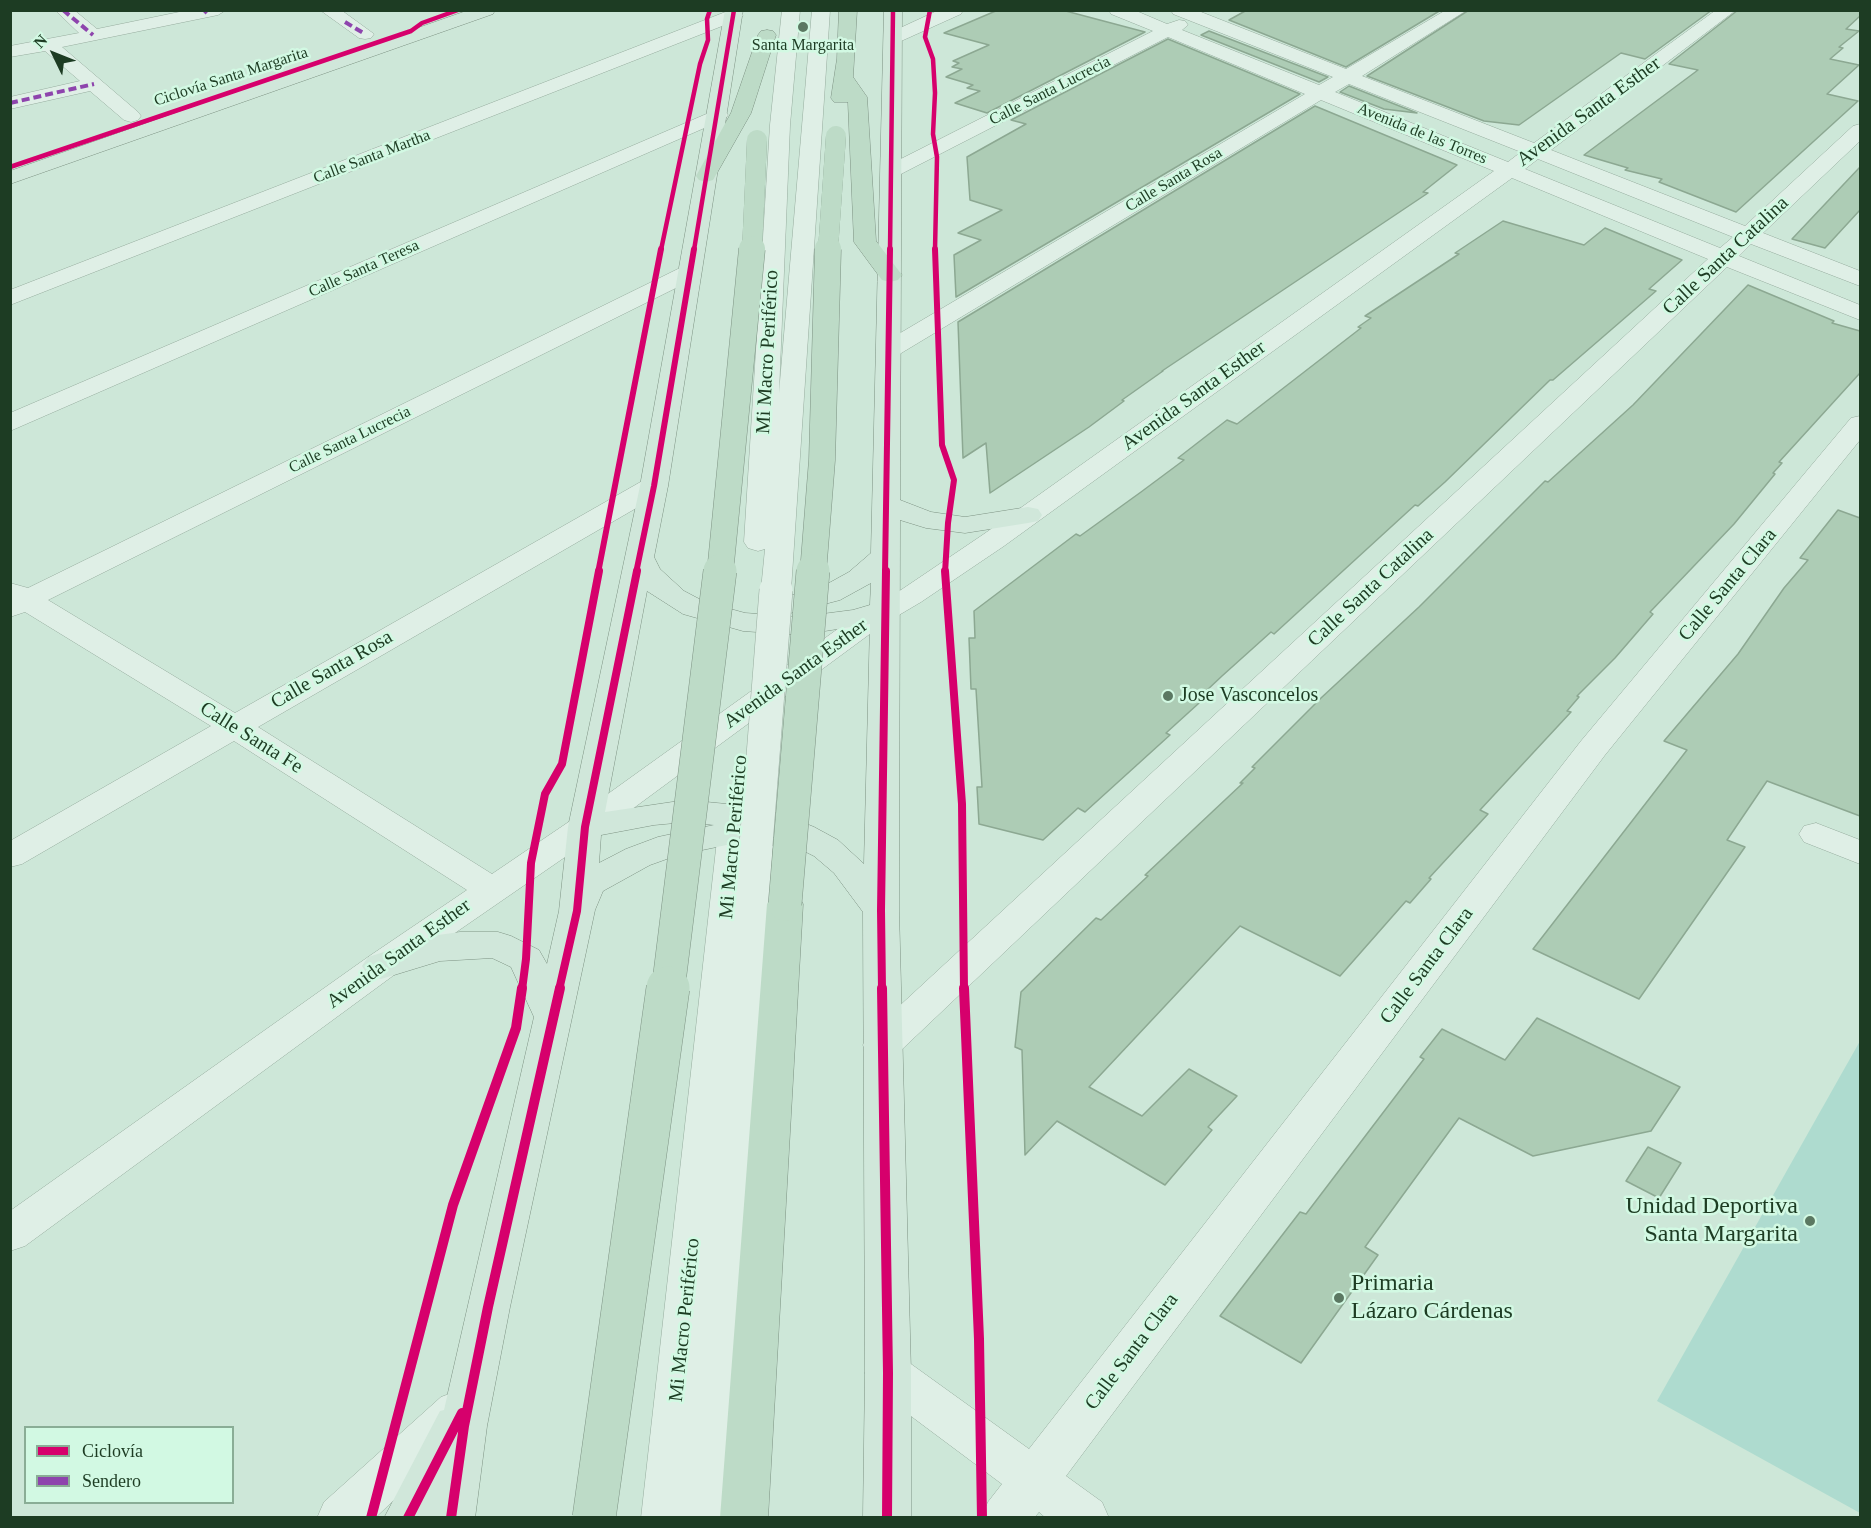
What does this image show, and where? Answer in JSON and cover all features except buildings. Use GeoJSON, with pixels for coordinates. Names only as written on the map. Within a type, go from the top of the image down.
{"type":"FeatureCollection","features":[{"type":"Feature","properties":{"kind":"highway"},"geometry":{"type":"LineString","coordinates":[[744,1518],[784,916],[822,460],[827,261],[836,136],[845,68],[848,10]]}},
{"type":"Feature","properties":{"kind":"highway"},"geometry":{"type":"LineString","coordinates":[[594,1518],[657,1075],[727,513],[751,261],[757,140],[776,22]]}},
{"type":"Feature","properties":{"kind":"highway"},"geometry":{"type":"LineString","coordinates":[[706,176],[741,113],[776,22]]}},
{"type":"Feature","properties":{"kind":"highway"},"geometry":{"type":"LineString","coordinates":[[845,68],[857,97],[865,242],[890,275]]}},
{"type":"Feature","properties":{"kind":"main road"},"geometry":{"type":"LineString","coordinates":[[10,158],[435,10]]}},
{"type":"Feature","properties":{"kind":"main road"},"geometry":{"type":"LineString","coordinates":[[10,178],[487,10]]}},
{"type":"Feature","properties":{"kind":"main road"},"geometry":{"type":"LineString","coordinates":[[887,1518],[888,1372],[881,910],[893,10]]}},
{"type":"Feature","properties":{"kind":"main road"},"geometry":{"type":"LineString","coordinates":[[450,1518],[469,1400],[577,911],[585,826],[654,486],[734,13]]}},
{"type":"Feature","properties":{"kind":"main road"},"geometry":{"type":"LineString","coordinates":[[887,505],[926,520],[965,525],[1028,515]]}},
{"type":"Feature","properties":{"kind":"main road"},"geometry":{"type":"LineString","coordinates":[[684,603],[768,608],[797,604],[830,594],[859,578],[886,554]]}},
{"type":"Feature","properties":{"kind":"main road"},"geometry":{"type":"LineString","coordinates":[[640,557],[647,572],[658,585],[684,603],[717,616],[770,626],[828,624],[886,610]]}},
{"type":"Feature","properties":{"kind":"main road"},"geometry":{"type":"LineString","coordinates":[[585,826],[654,814],[717,813],[775,824],[813,841],[846,865],[881,910]]}},
{"type":"Feature","properties":{"kind":"main road"},"geometry":{"type":"LineString","coordinates":[[577,911],[589,884],[638,857],[670,845],[741,831],[813,841]]}},
{"type":"Feature","properties":{"kind":"main road"},"geometry":{"type":"LineString","coordinates":[[381,966],[438,948],[460,945],[498,945],[525,959],[553,1017]]}},
{"type":"Feature","properties":{"kind":"main road"},"geometry":{"type":"LineString","coordinates":[[408,1518],[469,1400]]}},
{"type":"Feature","properties":{"kind":"street"},"geometry":{"type":"LineString","coordinates":[[63,10],[93,35]]}},
{"type":"Feature","properties":{"kind":"street"},"geometry":{"type":"LineString","coordinates":[[328,10],[365,34]]}},
{"type":"Feature","properties":{"kind":"street","name":"Mi Macro Periférico"},"geometry":{"type":"LineString","coordinates":[[701,1518],[745,842],[766,589],[821,10]]}},
{"type":"Feature","properties":{"kind":"street"},"geometry":{"type":"LineString","coordinates":[[893,38],[955,10]]}},
{"type":"Feature","properties":{"kind":"street","name":"Avenida de las Torres"},"geometry":{"type":"LineString","coordinates":[[1117,10],[1860,313]]}},
{"type":"Feature","properties":{"kind":"street","name":"Calle Santa Rosa"},"geometry":{"type":"LineString","coordinates":[[889,350],[1459,10]]}},
{"type":"Feature","properties":{"kind":"street","name":"Avenida Santa Esther"},"geometry":{"type":"LineString","coordinates":[[10,1234],[381,966],[585,826],[886,610],[920,590],[1028,515],[1510,170],[1728,10]]}},
{"type":"Feature","properties":{"kind":"street"},"geometry":{"type":"LineString","coordinates":[[10,52],[209,11]]}},
{"type":"Feature","properties":{"kind":"street","name":"Calle Santa Martha"},"geometry":{"type":"LineString","coordinates":[[10,298],[734,13]]}},
{"type":"Feature","properties":{"kind":"street","name":"Avenida de las Torres"},"geometry":{"type":"LineString","coordinates":[[1194,13],[1347,77],[1860,279]]}},
{"type":"Feature","properties":{"kind":"street","name":"Calle Santa Lucrecia"},"geometry":{"type":"LineString","coordinates":[[892,171],[1167,31],[1194,13]]}},
{"type":"Feature","properties":{"kind":"street","name":"Mi Macro Periférico"},"geometry":{"type":"LineString","coordinates":[[766,589],[780,125],[776,22]]}},
{"type":"Feature","properties":{"kind":"street"},"geometry":{"type":"LineString","coordinates":[[48,44],[131,116]]}},
{"type":"Feature","properties":{"kind":"street"},"geometry":{"type":"LineString","coordinates":[[10,103],[94,84]]}},
{"type":"Feature","properties":{"kind":"street","name":"Calle Santa Teresa"},"geometry":{"type":"LineString","coordinates":[[10,423],[718,115]]}},
{"type":"Feature","properties":{"kind":"street","name":"Calle Santa Catalina"},"geometry":{"type":"LineString","coordinates":[[882,1045],[1860,130]]}},
{"type":"Feature","properties":{"kind":"street","name":"Calle Santa Lucrecia"},"geometry":{"type":"LineString","coordinates":[[16,599],[690,272]]}},
{"type":"Feature","properties":{"kind":"street","name":"Calle Santa Clara"},"geometry":{"type":"LineString","coordinates":[[1005,1518],[1593,748],[1860,424]]}},
{"type":"Feature","properties":{"kind":"street","name":"Calle Santa Rosa"},"geometry":{"type":"LineString","coordinates":[[10,855],[654,486]]}},
{"type":"Feature","properties":{"kind":"street","name":"Calle Santa Fe"},"geometry":{"type":"LineString","coordinates":[[16,599],[233,726],[490,890]]}},
{"type":"Feature","properties":{"kind":"street"},"geometry":{"type":"LineString","coordinates":[[1816,834],[1860,853]]}},
{"type":"Feature","properties":{"kind":"street","name":"Mi Macro Periférico"},"geometry":{"type":"LineString","coordinates":[[665,1518],[745,842]]}},
{"type":"Feature","properties":{"kind":"street"},"geometry":{"type":"LineString","coordinates":[[888,1372],[1085,1518]]}},
{"type":"Feature","properties":{"kind":"street"},"geometry":{"type":"LineString","coordinates":[[341,1518],[469,1400]]}},
{"type":"Feature","properties":{"kind":"shaded area","name":"Unidad Deportiva Santa Margarita"},"geometry":{"type":"Polygon","coordinates":[[[1860,1041],[1860,1513],[1657,1401],[1860,1041]]]}},
{"type":"Feature","properties":{"kind":"marked path"},"geometry":{"type":"LineString","coordinates":[[63,10],[93,35]]}},
{"type":"Feature","properties":{"kind":"marked path"},"geometry":{"type":"LineString","coordinates":[[204,10],[207,13]]}},
{"type":"Feature","properties":{"kind":"marked path"},"geometry":{"type":"LineString","coordinates":[[345,22],[365,34]]}},
{"type":"Feature","properties":{"kind":"marked path"},"geometry":{"type":"LineString","coordinates":[[10,103],[94,84]]}},
{"type":"Feature","properties":{"kind":"cycle path","name":"Ciclovía Santa Margarita"},"geometry":{"type":"LineString","coordinates":[[10,167],[411,31],[422,23],[458,10]]}},
{"type":"Feature","properties":{"kind":"cycle path"},"geometry":{"type":"LineString","coordinates":[[371,1518],[453,1205],[516,1028],[526,959],[531,863],[545,794],[562,764],[642,342],[700,64],[708,40],[707,19],[710,10]]}},
{"type":"Feature","properties":{"kind":"cycle path"},"geometry":{"type":"LineString","coordinates":[[451,1518],[464,1426],[488,1307],[577,911],[585,827],[654,486],[734,10]]}},
{"type":"Feature","properties":{"kind":"cycle path"},"geometry":{"type":"LineString","coordinates":[[887,1518],[888,1373],[881,910],[893,10]]}},
{"type":"Feature","properties":{"kind":"cycle path"},"geometry":{"type":"LineString","coordinates":[[930,10],[925,37],[933,59],[935,93],[933,134],[937,157],[935,238],[942,445],[954,480],[948,523],[945,573],[951,629],[962,804],[964,1027],[979,1339],[982,1518]]}},
{"type":"Feature","properties":{"kind":"cycle path"},"geometry":{"type":"LineString","coordinates":[[408,1518],[462,1413]]}},
{"type":"Feature","properties":{"kind":"place","name":"Santa Margarita"},"geometry":{"type":"Point","coordinates":[803,27]}},
{"type":"Feature","properties":{"kind":"place","name":"Jose Vasconcelos"},"geometry":{"type":"Point","coordinates":[1168,696]}},
{"type":"Feature","properties":{"kind":"place","name":"Unidad Deportiva Santa Margarita"},"geometry":{"type":"Point","coordinates":[1810,1221]}},
{"type":"Feature","properties":{"kind":"place","name":"Primaria Lázaro Cárdenas"},"geometry":{"type":"Point","coordinates":[1339,1298]}}]}
